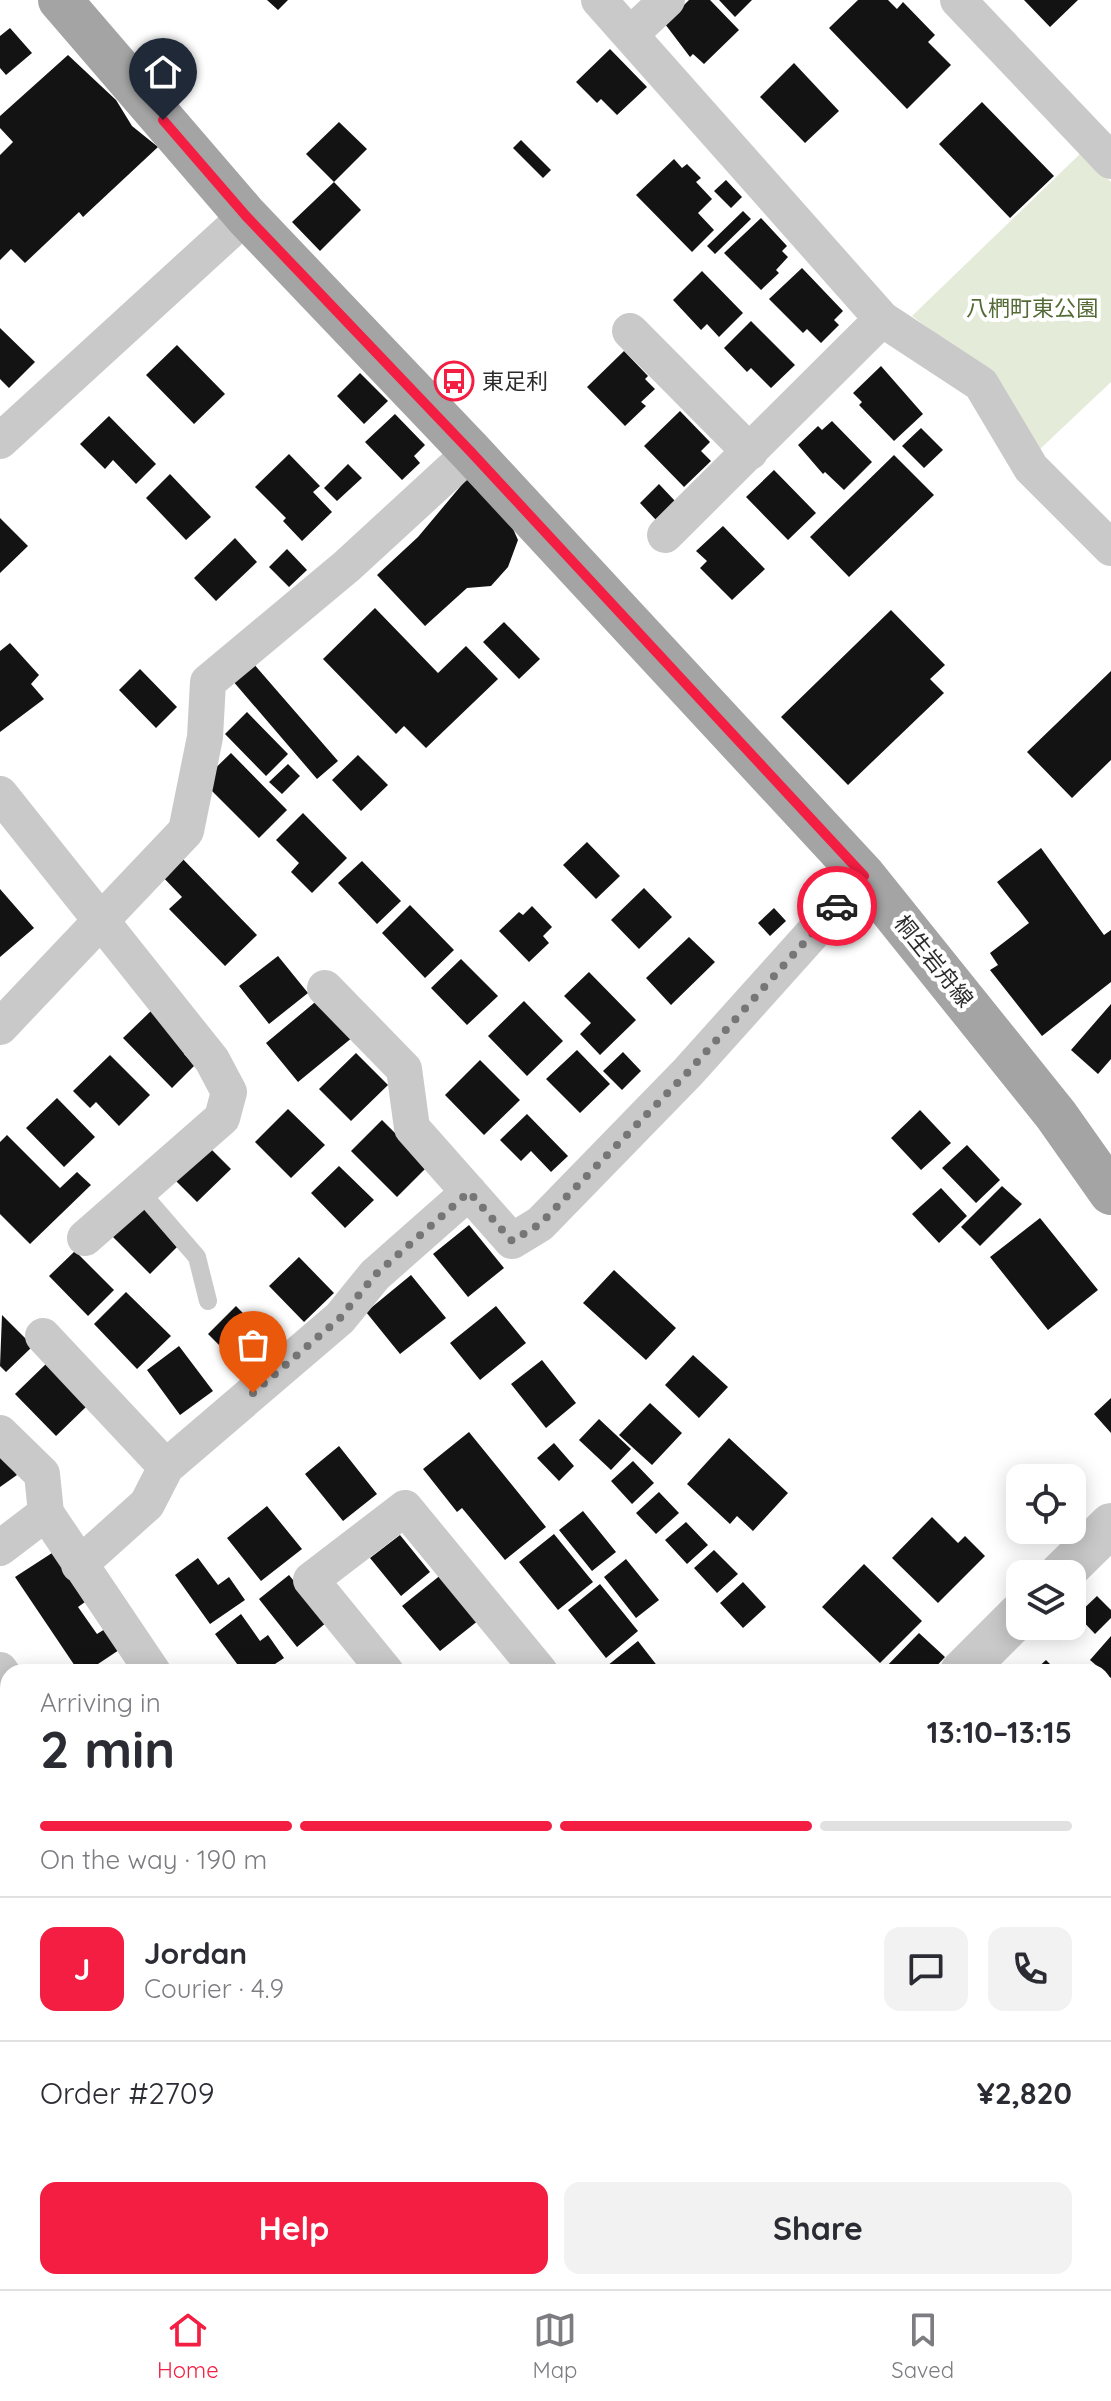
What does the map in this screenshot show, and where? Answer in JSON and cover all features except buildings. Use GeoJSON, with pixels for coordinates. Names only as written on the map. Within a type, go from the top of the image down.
{"type":"FeatureCollection","features":[{"type":"Feature","properties":{"kind":"main road","name":"桐生岩舟線"},"geometry":{"type":"LineString","coordinates":[[60,0],[246,216],[471,452],[864,876],[1038,1092],[1111,1193]]}},
{"type":"Feature","properties":{"kind":"street"},"geometry":{"type":"LineString","coordinates":[[599,0],[882,319],[981,384],[1031,468],[1111,548]]}},
{"type":"Feature","properties":{"kind":"street"},"geometry":{"type":"LineString","coordinates":[[631,34],[667,0]]}},
{"type":"Feature","properties":{"kind":"street"},"geometry":{"type":"LineString","coordinates":[[958,0],[1111,161]]}},
{"type":"Feature","properties":{"kind":"street"},"geometry":{"type":"LineString","coordinates":[[0,441],[246,216]]}},
{"type":"Feature","properties":{"kind":"street"},"geometry":{"type":"LineString","coordinates":[[665,535],[882,319]]}},
{"type":"Feature","properties":{"kind":"street"},"geometry":{"type":"LineString","coordinates":[[630,331],[750,452]]}},
{"type":"Feature","properties":{"kind":"street"},"geometry":{"type":"LineString","coordinates":[[0,1027],[186,831],[205,737],[208,682],[347,566],[471,452]]}},
{"type":"Feature","properties":{"kind":"street"},"geometry":{"type":"LineString","coordinates":[[0,794],[212,1060],[229,1092],[222,1118],[85,1238]]}},
{"type":"Feature","properties":{"kind":"street"},"geometry":{"type":"LineString","coordinates":[[325,988],[404,1069],[412,1128],[512,1241],[540,1224],[688,1072],[864,876]]}},
{"type":"Feature","properties":{"kind":"street"},"geometry":{"type":"LineString","coordinates":[[79,1565],[147,1504],[166,1467],[340,1318],[375,1275],[469,1192]]}},
{"type":"Feature","properties":{"kind":"street"},"geometry":{"type":"LineString","coordinates":[[43,1336],[166,1467]]}},
{"type":"Feature","properties":{"kind":"street"},"geometry":{"type":"LineString","coordinates":[[0,1433],[42,1474],[46,1513],[147,1664]]}},
{"type":"Feature","properties":{"kind":"street"},"geometry":{"type":"LineString","coordinates":[[379,1664],[311,1580],[405,1508],[533,1664]]}},
{"type":"Feature","properties":{"kind":"street"},"geometry":{"type":"LineString","coordinates":[[0,1548],[46,1513]]}},
{"type":"Feature","properties":{"kind":"street"},"geometry":{"type":"LineString","coordinates":[[1075,1560],[1111,1525]]}},
{"type":"Feature","properties":{"kind":"street"},"geometry":{"type":"LineString","coordinates":[[970,1664],[1006,1628]]}},
{"type":"Feature","properties":{"kind":"lane"},"geometry":{"type":"LineString","coordinates":[[139,1190],[197,1257],[208,1301]]}},
{"type":"Feature","properties":{"kind":"green space","name":"八椚町東公園"},"geometry":{"type":"Polygon","coordinates":[[[1082,152],[1111,182],[1111,382],[1039,450],[989,373],[912,316],[1082,152]]]}},
{"type":"Feature","properties":{"kind":"way so far"},"geometry":{"type":"LineString","coordinates":[[253,1393],[340,1318],[375,1275],[469,1192],[512,1241],[540,1224],[688,1072],[837,906]]}},
{"type":"Feature","properties":{"kind":"place","name":"東足利"},"geometry":{"type":"Point","coordinates":[454,381]}},
{"type":"Feature","properties":{"kind":"route"},"geometry":{"type":"LineString","coordinates":[[163,120],[246,216],[471,452],[601,596],[864,876],[837,906]]}}]}
